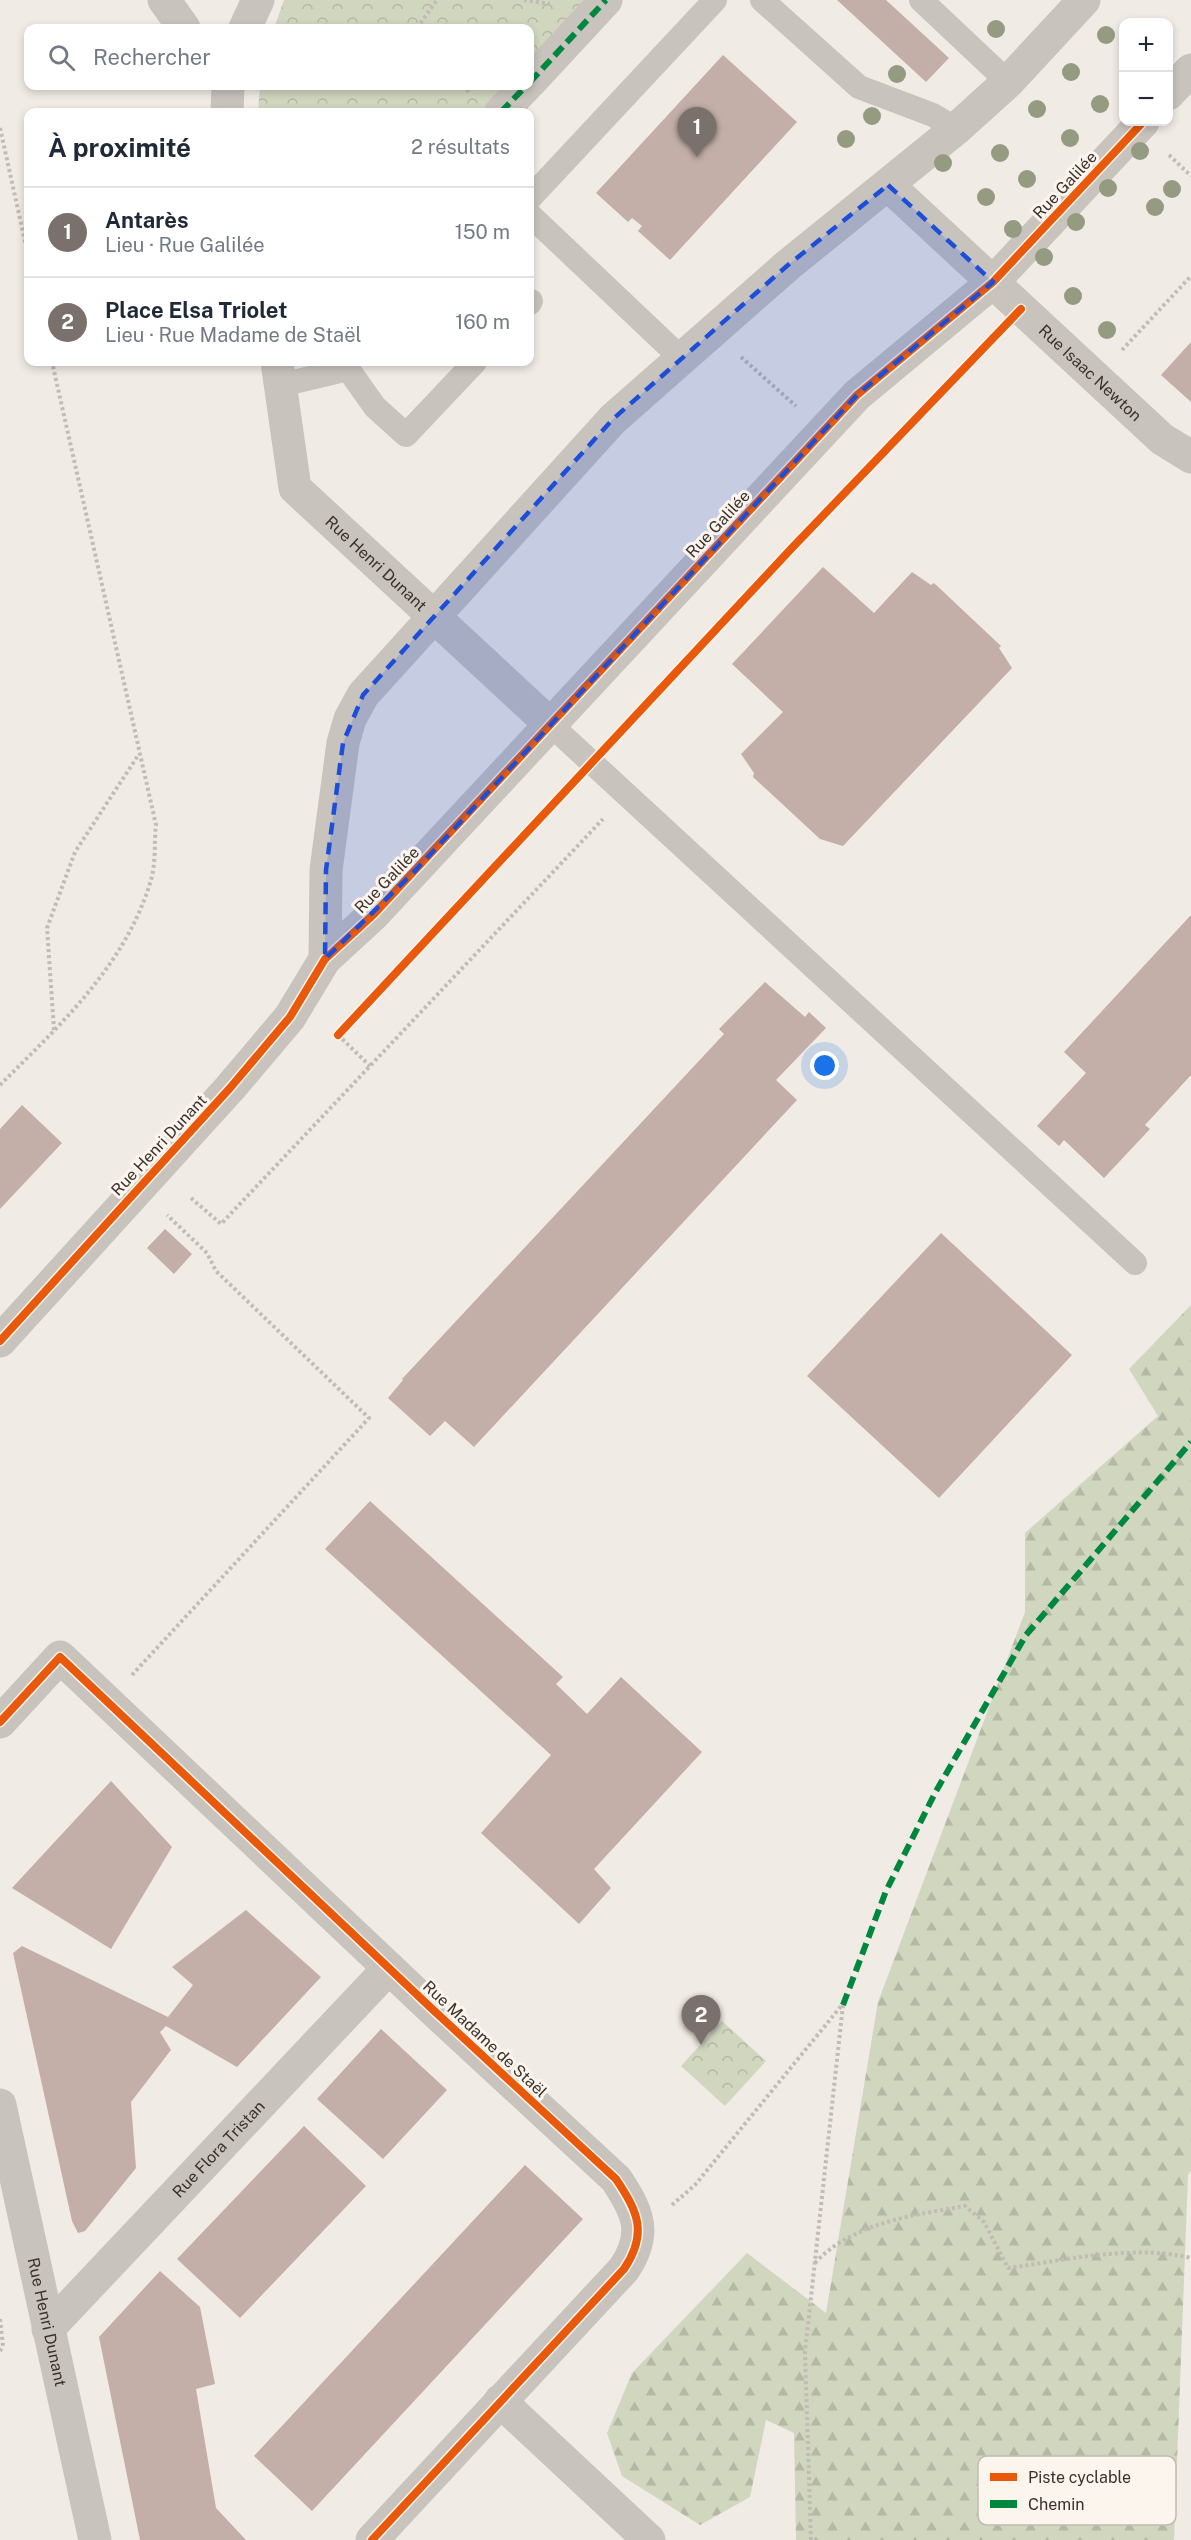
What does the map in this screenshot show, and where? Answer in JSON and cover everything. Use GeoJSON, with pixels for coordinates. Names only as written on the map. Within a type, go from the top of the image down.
{"type":"FeatureCollection","features":[{"type":"Feature","properties":{"kind":"street"},"geometry":{"type":"LineString","coordinates":[[164,0],[181,24]]}},
{"type":"Feature","properties":{"kind":"street"},"geometry":{"type":"LineString","coordinates":[[247,24],[258,0]]}},
{"type":"Feature","properties":{"kind":"street"},"geometry":{"type":"LineString","coordinates":[[534,78],[606,0]]}},
{"type":"Feature","properties":{"kind":"street"},"geometry":{"type":"LineString","coordinates":[[325,959],[326,870],[344,743],[350,718],[363,695],[613,419],[788,265],[956,129],[1008,82],[1084,0]]}},
{"type":"Feature","properties":{"kind":"street"},"geometry":{"type":"LineString","coordinates":[[1173,89],[1191,70]]}},
{"type":"Feature","properties":{"kind":"street"},"geometry":{"type":"LineString","coordinates":[[226,108],[228,90]]}},
{"type":"Feature","properties":{"kind":"street"},"geometry":{"type":"LineString","coordinates":[[505,108],[522,90]]}},
{"type":"Feature","properties":{"kind":"street","name":"Rue Galilée"},"geometry":{"type":"LineString","coordinates":[[325,959],[374,914],[857,395],[993,282],[1139,126]]}},
{"type":"Feature","properties":{"kind":"street","name":"Rue Isaac Newton"},"geometry":{"type":"LineString","coordinates":[[888,185],[1162,439],[1191,457]]}},
{"type":"Feature","properties":{"kind":"street","name":"Rue Henri Dunant"},"geometry":{"type":"LineString","coordinates":[[279,374],[295,488],[551,725]]}},
{"type":"Feature","properties":{"kind":"street","name":"Rue Henri Dunant"},"geometry":{"type":"LineString","coordinates":[[0,1341],[275,1035],[302,1000],[325,959]]}},
{"type":"Feature","properties":{"kind":"street","name":"Rue Madame de Staël"},"geometry":{"type":"LineString","coordinates":[[0,1722],[60,1657],[616,2179],[638,2217],[639,2236]]}},
{"type":"Feature","properties":{"kind":"street","name":"Rue Flora Tristan"},"geometry":{"type":"LineString","coordinates":[[48,2329],[389,1968]]}},
{"type":"Feature","properties":{"kind":"street","name":"Rue Henri Dunant"},"geometry":{"type":"LineString","coordinates":[[0,2105],[96,2540]]}},
{"type":"Feature","properties":{"kind":"street"},"geometry":{"type":"LineString","coordinates":[[372,2540],[624,2269],[635,2253],[639,2236]]}},
{"type":"Feature","properties":{"kind":"street"},"geometry":{"type":"LineString","coordinates":[[500,2401],[650,2540]]}},
{"type":"Feature","properties":{"kind":"lane"},"geometry":{"type":"LineString","coordinates":[[534,194],[716,0]]}},
{"type":"Feature","properties":{"kind":"lane"},"geometry":{"type":"LineString","coordinates":[[762,0],[858,87],[933,115],[956,129]]}},
{"type":"Feature","properties":{"kind":"lane"},"geometry":{"type":"LineString","coordinates":[[921,0],[1008,82]]}},
{"type":"Feature","properties":{"kind":"lane"},"geometry":{"type":"LineString","coordinates":[[534,219],[681,358]]}},
{"type":"Feature","properties":{"kind":"lane"},"geometry":{"type":"LineString","coordinates":[[279,374],[342,366]]}},
{"type":"Feature","properties":{"kind":"lane"},"geometry":{"type":"LineString","coordinates":[[351,366],[375,407],[406,435],[471,366]]}},
{"type":"Feature","properties":{"kind":"lane"},"geometry":{"type":"LineString","coordinates":[[551,725],[1135,1263]]}},
{"type":"Feature","properties":{"kind":"path"},"geometry":{"type":"LineString","coordinates":[[420,24],[436,0]]}},
{"type":"Feature","properties":{"kind":"path"},"geometry":{"type":"LineString","coordinates":[[0,128],[24,237]]}},
{"type":"Feature","properties":{"kind":"path"},"geometry":{"type":"LineString","coordinates":[[1168,155],[1191,176]]}},
{"type":"Feature","properties":{"kind":"path"},"geometry":{"type":"LineString","coordinates":[[1096,378],[1191,276]]}},
{"type":"Feature","properties":{"kind":"path"},"geometry":{"type":"LineString","coordinates":[[712,331],[823,430]]}},
{"type":"Feature","properties":{"kind":"path"},"geometry":{"type":"LineString","coordinates":[[0,1085],[85,999],[127,939],[152,879],[156,825],[53,366]]}},
{"type":"Feature","properties":{"kind":"path"},"geometry":{"type":"LineString","coordinates":[[54,1030],[47,928],[75,852],[140,753]]}},
{"type":"Feature","properties":{"kind":"path"},"geometry":{"type":"LineString","coordinates":[[191,1198],[221,1224],[626,794]]}},
{"type":"Feature","properties":{"kind":"path"},"geometry":{"type":"LineString","coordinates":[[346,1026],[338,1035],[370,1066]]}},
{"type":"Feature","properties":{"kind":"path"},"geometry":{"type":"LineString","coordinates":[[108,1701],[369,1418],[216,1271],[207,1253],[166,1214]]}},
{"type":"Feature","properties":{"kind":"path"},"geometry":{"type":"LineString","coordinates":[[639,2236],[694,2185],[843,2005],[805,2352],[811,2540]]}},
{"type":"Feature","properties":{"kind":"path"},"geometry":{"type":"LineString","coordinates":[[814,2263],[825,2252],[855,2234],[902,2217],[964,2206],[984,2222],[1008,2268],[1092,2257],[1166,2252],[1191,2258]]}},
{"type":"Feature","properties":{"kind":"path"},"geometry":{"type":"LineString","coordinates":[[0,2319],[3,2346],[0,2351]]}},
{"type":"Feature","properties":{"kind":"highlighted area"},"geometry":{"type":"Polygon","coordinates":[[[888,185],[993,282],[857,395],[413,873],[325,959],[326,870],[343,743],[363,695],[613,419],[788,265],[888,185]]]}},
{"type":"Feature","properties":{"kind":"green space"},"geometry":{"type":"Polygon","coordinates":[[[284,0],[619,0],[521,108],[258,108],[260,90],[534,90],[534,24],[275,24],[284,0]]]}},
{"type":"Feature","properties":{"kind":"green space"},"geometry":{"type":"Polygon","coordinates":[[[1191,1305],[1191,2170],[1188,2175],[1176,2488],[1176,2456],[978,2456],[978,2525],[1175,2525],[1174,2540],[796,2540],[794,2433],[766,2420],[750,2497],[700,2525],[622,2476],[607,2433],[632,2373],[747,2253],[826,2313],[878,2002],[1025,1612],[1025,1533],[1158,1416],[1129,1369],[1191,1305]]]}},
{"type":"Feature","properties":{"kind":"green space"},"geometry":{"type":"Polygon","coordinates":[[[722,2021],[766,2061],[725,2106],[681,2066],[722,2021]]]}},
{"type":"Feature","properties":{"kind":"building"},"geometry":{"type":"Polygon","coordinates":[[[837,0],[886,0],[949,58],[926,82],[837,0]]]}},
{"type":"Feature","properties":{"kind":"building"},"geometry":{"type":"Polygon","coordinates":[[[723,55],[797,122],[670,260],[638,231],[642,226],[632,218],[628,222],[596,193],[723,55]]]}},
{"type":"Feature","properties":{"kind":"building"},"geometry":{"type":"Polygon","coordinates":[[[1191,342],[1191,402],[1161,375],[1191,342]]]}},
{"type":"Feature","properties":{"kind":"building"},"geometry":{"type":"Polygon","coordinates":[[[823,567],[874,613],[912,572],[931,585],[934,583],[1001,646],[999,648],[1012,668],[843,846],[820,839],[753,777],[754,773],[741,754],[783,712],[732,664],[823,567]]]}},
{"type":"Feature","properties":{"kind":"building"},"geometry":{"type":"Polygon","coordinates":[[[1191,915],[1191,1075],[1145,1125],[1150,1129],[1104,1178],[1064,1140],[1059,1146],[1037,1126],[1086,1073],[1064,1052],[1191,915]]]}},
{"type":"Feature","properties":{"kind":"building"},"geometry":{"type":"Polygon","coordinates":[[[765,982],[805,1017],[809,1012],[826,1028],[776,1080],[797,1100],[474,1447],[445,1421],[430,1436],[388,1398],[402,1379],[724,1034],[719,1029],[765,982]]]}},
{"type":"Feature","properties":{"kind":"building"},"geometry":{"type":"Polygon","coordinates":[[[22,1105],[62,1143],[0,1209],[0,1129],[22,1105]]]}},
{"type":"Feature","properties":{"kind":"building"},"geometry":{"type":"Polygon","coordinates":[[[165,1229],[192,1254],[174,1274],[147,1248],[165,1229]]]}},
{"type":"Feature","properties":{"kind":"building"},"geometry":{"type":"Polygon","coordinates":[[[941,1233],[1072,1355],[939,1498],[807,1376],[941,1233]]]}},
{"type":"Feature","properties":{"kind":"building"},"geometry":{"type":"Polygon","coordinates":[[[370,1501],[563,1677],[556,1684],[587,1714],[621,1677],[702,1752],[594,1869],[611,1888],[579,1924],[481,1833],[551,1755],[325,1549],[370,1501]]]}},
{"type":"Feature","properties":{"kind":"building"},"geometry":{"type":"Polygon","coordinates":[[[111,1781],[172,1847],[111,1949],[12,1888],[111,1781]]]}},
{"type":"Feature","properties":{"kind":"building"},"geometry":{"type":"Polygon","coordinates":[[[246,1910],[321,1977],[237,2067],[166,2026],[160,2032],[171,2050],[131,2102],[136,2168],[85,2231],[78,2233],[72,2221],[13,1953],[22,1946],[168,2017],[193,1985],[172,1967],[246,1910]]]}},
{"type":"Feature","properties":{"kind":"building"},"geometry":{"type":"Polygon","coordinates":[[[381,2029],[447,2090],[383,2159],[317,2099],[381,2029]]]}},
{"type":"Feature","properties":{"kind":"building"},"geometry":{"type":"Polygon","coordinates":[[[304,2126],[366,2186],[240,2318],[177,2259],[304,2126]]]}},
{"type":"Feature","properties":{"kind":"building"},"geometry":{"type":"Polygon","coordinates":[[[525,2165],[583,2219],[312,2511],[254,2456],[525,2165]]]}},
{"type":"Feature","properties":{"kind":"building"},"geometry":{"type":"Polygon","coordinates":[[[160,2271],[200,2307],[215,2384],[196,2389],[216,2508],[246,2540],[140,2540],[99,2337],[160,2271]]]}},
{"type":"Feature","properties":{"kind":"marked path"},"geometry":{"type":"LineString","coordinates":[[534,78],[606,0]]}},
{"type":"Feature","properties":{"kind":"marked path"},"geometry":{"type":"LineString","coordinates":[[505,108],[522,90]]}},
{"type":"Feature","properties":{"kind":"marked path"},"geometry":{"type":"LineString","coordinates":[[843,2005],[886,1891],[935,1793],[1026,1635],[1191,1442]]}},
{"type":"Feature","properties":{"kind":"cycle path"},"geometry":{"type":"LineString","coordinates":[[0,1341],[230,1088],[290,1017],[325,959],[374,914],[857,395],[993,282],[1139,126]]}},
{"type":"Feature","properties":{"kind":"cycle path"},"geometry":{"type":"LineString","coordinates":[[338,1035],[790,550],[1021,309]]}},
{"type":"Feature","properties":{"kind":"cycle path"},"geometry":{"type":"LineString","coordinates":[[0,1722],[60,1657],[430,2007],[616,2179],[635,2212],[638,2233],[636,2244],[624,2269],[372,2540]]}},
{"type":"Feature","properties":{"kind":"place","name":"Antarès"},"geometry":{"type":"Point","coordinates":[697,157]}},
{"type":"Feature","properties":{"kind":"place","name":"Place Elsa Triolet"},"geometry":{"type":"Point","coordinates":[701,2045]}}]}
